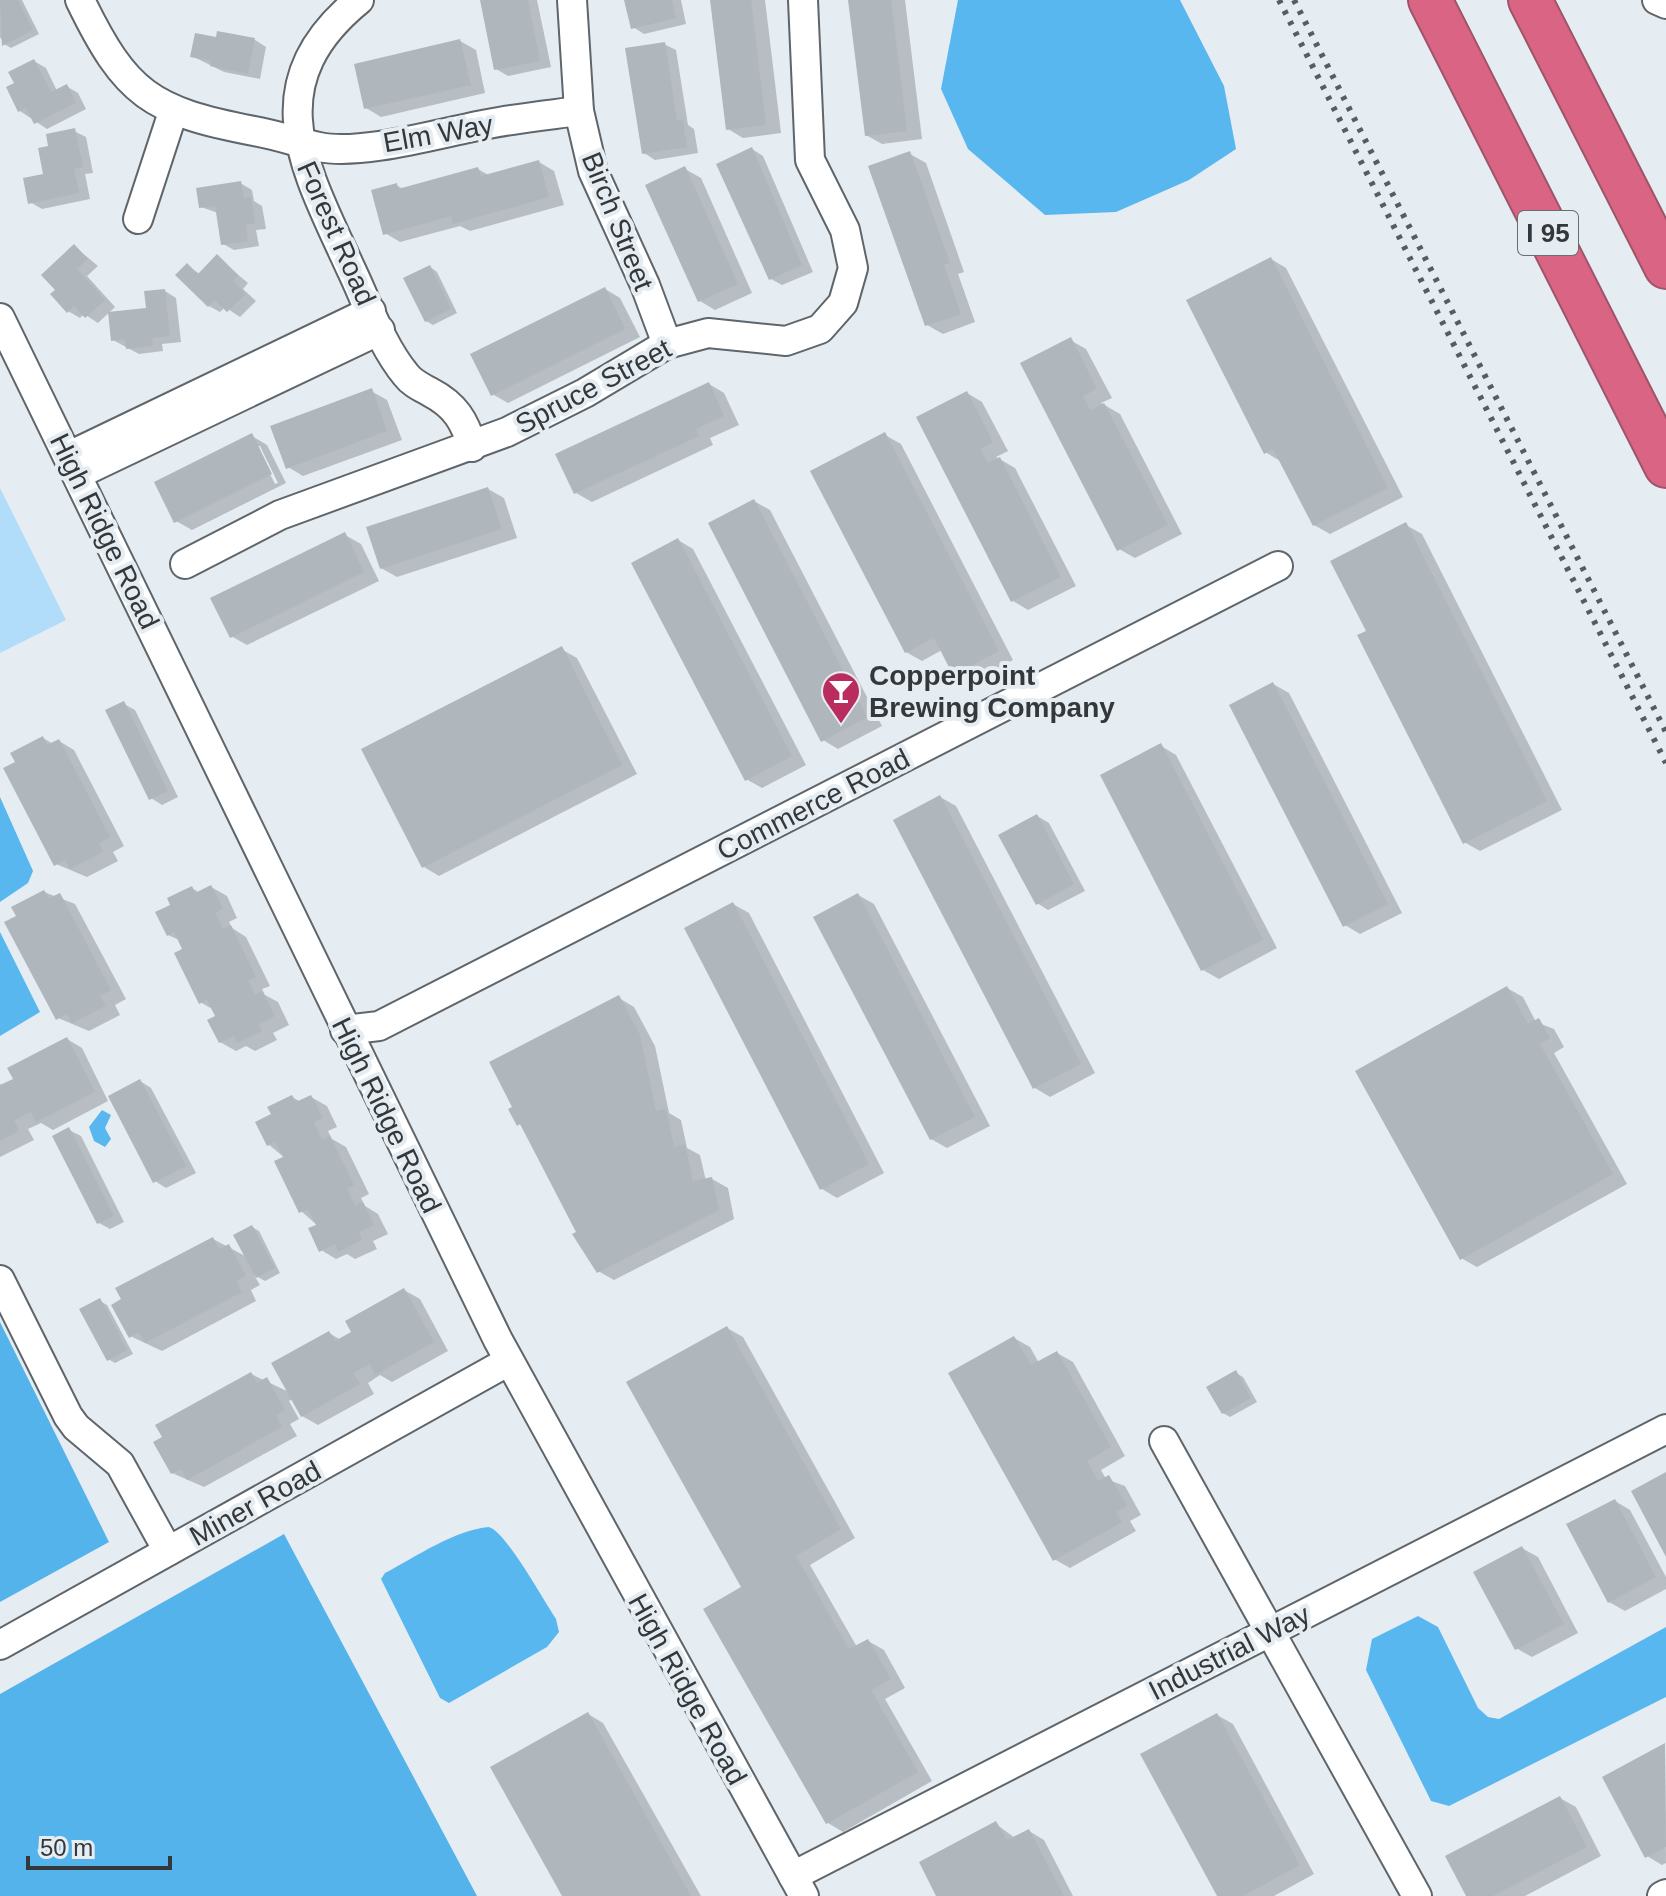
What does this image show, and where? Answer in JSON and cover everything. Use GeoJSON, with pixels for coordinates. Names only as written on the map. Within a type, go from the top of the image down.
{"type":"FeatureCollection","features":[{"type":"Feature","properties":{"kind":"highway","name":"I 95"},"geometry":{"type":"LineString","coordinates":[[1430,0],[1666,466]]}},
{"type":"Feature","properties":{"kind":"highway"},"geometry":{"type":"LineString","coordinates":[[1530,0],[1666,267]]}},
{"type":"Feature","properties":{"kind":"street","name":"Elm Way"},"geometry":{"type":"LineString","coordinates":[[80,0],[119,71],[138,90],[173,112],[198,120],[298,139],[321,148],[400,143],[489,123],[579,111]]}},
{"type":"Feature","properties":{"kind":"street","name":"Forest Road"},"geometry":{"type":"LineString","coordinates":[[359,0],[330,26],[312,53],[299,99],[298,139],[306,171],[375,320],[406,375],[458,411],[472,447]]}},
{"type":"Feature","properties":{"kind":"street","name":"Birch Street"},"geometry":{"type":"LineString","coordinates":[[572,0],[579,111],[593,171],[638,270],[667,344]]}},
{"type":"Feature","properties":{"kind":"street","name":"Spruce Street"},"geometry":{"type":"LineString","coordinates":[[185,564],[280,515],[472,447],[585,393],[667,344],[708,333],[786,341],[820,329],[843,303],[853,268],[845,230],[810,160],[803,0]]}},
{"type":"Feature","properties":{"kind":"street"},"geometry":{"type":"LineString","coordinates":[[1657,0],[1666,4]]}},
{"type":"Feature","properties":{"kind":"street"},"geometry":{"type":"LineString","coordinates":[[138,219],[173,112]]}},
{"type":"Feature","properties":{"kind":"street","name":"High Ridge Road"},"geometry":{"type":"LineString","coordinates":[[0,318],[509,1361],[798,1886]]}},
{"type":"Feature","properties":{"kind":"street"},"geometry":{"type":"LineString","coordinates":[[73,465],[375,320]]}},
{"type":"Feature","properties":{"kind":"street","name":"Commerce Road"},"geometry":{"type":"LineString","coordinates":[[345,1030],[379,1026],[1278,566]]}},
{"type":"Feature","properties":{"kind":"street"},"geometry":{"type":"LineString","coordinates":[[0,1280],[68,1416],[76,1427],[120,1464],[168,1551]]}},
{"type":"Feature","properties":{"kind":"street","name":"Miner Road"},"geometry":{"type":"LineString","coordinates":[[0,1645],[509,1361]]}},
{"type":"Feature","properties":{"kind":"street","name":"Industrial Way"},"geometry":{"type":"LineString","coordinates":[[798,1886],[1271,1631],[1666,1429]]}},
{"type":"Feature","properties":{"kind":"street"},"geometry":{"type":"LineString","coordinates":[[1164,1441],[1417,1896]]}},
{"type":"Feature","properties":{"kind":"shaded area"},"geometry":{"type":"Polygon","coordinates":[[[958,0],[1180,0],[1224,86],[1236,149],[1189,180],[1116,212],[1045,215],[968,149],[941,89],[958,0]]]}},
{"type":"Feature","properties":{"kind":"shaded area"},"geometry":{"type":"Polygon","coordinates":[[[0,488],[66,620],[0,653],[0,488]]]}},
{"type":"Feature","properties":{"kind":"shaded area"},"geometry":{"type":"Polygon","coordinates":[[[0,797],[33,871],[28,883],[0,902],[0,797]]]}},
{"type":"Feature","properties":{"kind":"shaded area"},"geometry":{"type":"Polygon","coordinates":[[[0,932],[40,1012],[0,1036],[0,932]]]}},
{"type":"Feature","properties":{"kind":"shaded area"},"geometry":{"type":"Polygon","coordinates":[[[102,1110],[111,1115],[105,1128],[111,1139],[105,1147],[94,1141],[89,1127],[102,1110]]]}},
{"type":"Feature","properties":{"kind":"shaded area"},"geometry":{"type":"Polygon","coordinates":[[[0,1322],[109,1542],[0,1602],[0,1322]]]}},
{"type":"Feature","properties":{"kind":"shaded area"},"geometry":{"type":"Polygon","coordinates":[[[489,1527],[505,1541],[524,1568],[556,1619],[559,1632],[547,1647],[449,1703],[440,1698],[381,1579],[385,1573],[449,1539],[489,1527]]]}},
{"type":"Feature","properties":{"kind":"shaded area"},"geometry":{"type":"Polygon","coordinates":[[[284,1534],[477,1896],[0,1896],[0,1694],[284,1534]]]}},
{"type":"Feature","properties":{"kind":"shaded area"},"geometry":{"type":"Polygon","coordinates":[[[1418,1616],[1438,1627],[1478,1708],[1488,1717],[1499,1719],[1666,1627],[1666,1697],[1449,1806],[1431,1801],[1366,1670],[1372,1639],[1418,1616]]]}},
{"type":"Feature","properties":{"kind":"building"},"geometry":{"type":"Polygon","coordinates":[[[0,0],[18,0],[33,30],[2,46],[0,0]]]}},
{"type":"Feature","properties":{"kind":"building"},"geometry":{"type":"Polygon","coordinates":[[[480,0],[528,0],[540,61],[494,70],[480,0]]]}},
{"type":"Feature","properties":{"kind":"building"},"geometry":{"type":"Polygon","coordinates":[[[624,0],[672,0],[676,18],[631,29],[624,0]]]}},
{"type":"Feature","properties":{"kind":"building"},"geometry":{"type":"Polygon","coordinates":[[[710,0],[751,0],[766,125],[726,130],[710,0]]]}},
{"type":"Feature","properties":{"kind":"building"},"geometry":{"type":"Polygon","coordinates":[[[848,0],[891,0],[907,131],[865,136],[848,0]]]}},
{"type":"Feature","properties":{"kind":"building"},"geometry":{"type":"Polygon","coordinates":[[[217,31],[255,38],[248,74],[210,66],[211,61],[190,57],[195,33],[216,37],[217,31]]]}},
{"type":"Feature","properties":{"kind":"building"},"geometry":{"type":"Polygon","coordinates":[[[460,39],[471,85],[364,109],[354,64],[460,39]]]}},
{"type":"Feature","properties":{"kind":"building"},"geometry":{"type":"Polygon","coordinates":[[[665,42],[677,121],[683,120],[687,147],[642,154],[625,48],[665,42]]]}},
{"type":"Feature","properties":{"kind":"building"},"geometry":{"type":"Polygon","coordinates":[[[34,59],[51,92],[67,84],[76,103],[34,124],[26,108],[18,112],[6,87],[14,83],[8,72],[34,59]]]}},
{"type":"Feature","properties":{"kind":"building"},"geometry":{"type":"Polygon","coordinates":[[[75,128],[83,167],[74,169],[79,193],[28,204],[23,178],[43,174],[38,148],[48,146],[46,134],[75,128]]]}},
{"type":"Feature","properties":{"kind":"building"},"geometry":{"type":"Polygon","coordinates":[[[752,147],[802,265],[769,280],[716,164],[752,147]]]}},
{"type":"Feature","properties":{"kind":"building"},"geometry":{"type":"Polygon","coordinates":[[[910,151],[950,263],[944,265],[961,314],[925,326],[868,166],[910,151]]]}},
{"type":"Feature","properties":{"kind":"building"},"geometry":{"type":"Polygon","coordinates":[[[539,160],[549,197],[453,224],[451,216],[383,235],[371,190],[397,183],[398,189],[478,167],[481,176],[539,160]]]}},
{"type":"Feature","properties":{"kind":"building"},"geometry":{"type":"Polygon","coordinates":[[[685,166],[738,284],[698,302],[645,185],[685,166]]]}},
{"type":"Feature","properties":{"kind":"building"},"geometry":{"type":"Polygon","coordinates":[[[241,181],[244,198],[251,197],[255,223],[246,225],[248,241],[221,245],[215,206],[199,208],[196,188],[241,181]]]}},
{"type":"Feature","properties":{"kind":"building"},"geometry":{"type":"Polygon","coordinates":[[[74,244],[88,259],[77,269],[105,300],[85,318],[74,306],[67,313],[50,294],[55,290],[41,275],[74,244]]]}},
{"type":"Feature","properties":{"kind":"building"},"geometry":{"type":"Polygon","coordinates":[[[217,254],[238,275],[233,281],[246,294],[227,312],[215,300],[208,307],[175,275],[187,263],[198,274],[217,254]]]}},
{"type":"Feature","properties":{"kind":"building"},"geometry":{"type":"Polygon","coordinates":[[[1271,257],[1388,488],[1313,526],[1273,449],[1264,454],[1186,300],[1271,257]]]}},
{"type":"Feature","properties":{"kind":"building"},"geometry":{"type":"Polygon","coordinates":[[[430,265],[451,309],[425,322],[403,278],[430,265]]]}},
{"type":"Feature","properties":{"kind":"building"},"geometry":{"type":"Polygon","coordinates":[[[605,287],[625,329],[491,396],[470,354],[605,287]]]}},
{"type":"Feature","properties":{"kind":"building"},"geometry":{"type":"Polygon","coordinates":[[[165,289],[170,336],[152,338],[153,346],[126,349],[125,339],[111,341],[108,312],[146,308],[144,291],[165,289]]]}},
{"type":"Feature","properties":{"kind":"building"},"geometry":{"type":"Polygon","coordinates":[[[1071,337],[1097,389],[1083,396],[1090,410],[1104,403],[1168,525],[1117,551],[1020,363],[1071,337]]]}},
{"type":"Feature","properties":{"kind":"building"},"geometry":{"type":"Polygon","coordinates":[[[709,382],[724,416],[696,429],[699,436],[574,494],[555,454],[709,382]]]}},
{"type":"Feature","properties":{"kind":"building"},"geometry":{"type":"Polygon","coordinates":[[[372,388],[387,431],[286,469],[270,426],[372,388]]]}},
{"type":"Feature","properties":{"kind":"building"},"geometry":{"type":"Polygon","coordinates":[[[967,391],[993,442],[980,449],[988,463],[1000,457],[1061,577],[1011,602],[916,417],[967,391]]]}},
{"type":"Feature","properties":{"kind":"building"},"geometry":{"type":"Polygon","coordinates":[[[885,432],[999,651],[953,675],[934,638],[905,653],[810,471],[885,432]]]}},
{"type":"Feature","properties":{"kind":"building"},"geometry":{"type":"Polygon","coordinates":[[[252,433],[272,474],[174,523],[154,482],[252,433]]]}},
{"type":"Feature","properties":{"kind":"building"},"geometry":{"type":"Polygon","coordinates":[[[488,487],[502,529],[380,569],[366,527],[488,487]]]}},
{"type":"Feature","properties":{"kind":"building"},"geometry":{"type":"Polygon","coordinates":[[[754,499],[867,717],[821,742],[708,523],[754,499]]]}},
{"type":"Feature","properties":{"kind":"building"},"geometry":{"type":"Polygon","coordinates":[[[1406,522],[1547,801],[1463,844],[1357,635],[1366,631],[1330,561],[1406,522]]]}},
{"type":"Feature","properties":{"kind":"building"},"geometry":{"type":"Polygon","coordinates":[[[345,532],[364,572],[230,638],[210,598],[345,532]]]}},
{"type":"Feature","properties":{"kind":"building"},"geometry":{"type":"Polygon","coordinates":[[[678,538],[792,756],[745,781],[631,563],[678,538]]]}},
{"type":"Feature","properties":{"kind":"building"},"geometry":{"type":"Polygon","coordinates":[[[562,646],[622,765],[422,868],[361,749],[562,646]]]}},
{"type":"Feature","properties":{"kind":"building"},"geometry":{"type":"Polygon","coordinates":[[[1273,682],[1388,904],[1343,927],[1229,705],[1273,682]]]}},
{"type":"Feature","properties":{"kind":"building"},"geometry":{"type":"Polygon","coordinates":[[[124,701],[168,791],[149,800],[105,710],[124,701]]]}},
{"type":"Feature","properties":{"kind":"building"},"geometry":{"type":"Polygon","coordinates":[[[43,736],[47,745],[59,739],[110,837],[99,843],[103,852],[70,869],[65,860],[54,866],[3,768],[15,762],[10,753],[43,736]]]}},
{"type":"Feature","properties":{"kind":"building"},"geometry":{"type":"Polygon","coordinates":[[[1161,743],[1263,940],[1201,971],[1100,775],[1161,743]]]}},
{"type":"Feature","properties":{"kind":"building"},"geometry":{"type":"Polygon","coordinates":[[[940,795],[1081,1064],[1033,1089],[893,820],[940,795]]]}},
{"type":"Feature","properties":{"kind":"building"},"geometry":{"type":"Polygon","coordinates":[[[1037,814],[1074,884],[1036,905],[998,835],[1037,814]]]}},
{"type":"Feature","properties":{"kind":"building"},"geometry":{"type":"Polygon","coordinates":[[[211,885],[223,909],[215,913],[223,929],[231,925],[256,977],[248,980],[255,995],[262,991],[275,1016],[259,1024],[262,1031],[237,1043],[234,1036],[219,1043],[207,1020],[215,1016],[207,1000],[199,1004],[174,953],[182,949],[174,932],[167,936],[155,912],[170,905],[167,898],[192,886],[195,893],[211,885]]]}},
{"type":"Feature","properties":{"kind":"building"},"geometry":{"type":"Polygon","coordinates":[[[44,890],[49,898],[60,893],[111,990],[100,996],[106,1006],[72,1023],[67,1014],[56,1020],[4,922],[16,916],[11,907],[44,890]]]}},
{"type":"Feature","properties":{"kind":"building"},"geometry":{"type":"Polygon","coordinates":[[[858,893],[975,1117],[930,1140],[813,917],[858,893]]]}},
{"type":"Feature","properties":{"kind":"building"},"geometry":{"type":"Polygon","coordinates":[[[733,902],[869,1164],[820,1190],[684,928],[733,902]]]}},
{"type":"Feature","properties":{"kind":"building"},"geometry":{"type":"Polygon","coordinates":[[[1507,986],[1528,1024],[1539,1018],[1550,1038],[1540,1044],[1613,1174],[1460,1260],[1355,1071],[1507,986]]]}},
{"type":"Feature","properties":{"kind":"building"},"geometry":{"type":"Polygon","coordinates":[[[619,995],[640,1035],[656,1111],[666,1109],[674,1147],[685,1144],[693,1181],[712,1177],[719,1210],[597,1273],[572,1234],[576,1232],[520,1124],[517,1126],[508,1109],[512,1107],[489,1062],[619,995]]]}},
{"type":"Feature","properties":{"kind":"building"},"geometry":{"type":"Polygon","coordinates":[[[67,1037],[95,1092],[36,1122],[31,1112],[14,1120],[19,1131],[0,1141],[0,1085],[13,1079],[7,1068],[67,1037]]]}},
{"type":"Feature","properties":{"kind":"building"},"geometry":{"type":"Polygon","coordinates":[[[140,1079],[186,1166],[153,1183],[108,1096],[140,1079]]]}},
{"type":"Feature","properties":{"kind":"building"},"geometry":{"type":"Polygon","coordinates":[[[292,1095],[296,1102],[311,1095],[323,1118],[314,1122],[322,1140],[330,1136],[354,1185],[347,1189],[355,1206],[363,1202],[374,1225],[359,1232],[362,1240],[338,1252],[335,1244],[319,1252],[308,1228],[316,1225],[308,1209],[299,1213],[274,1161],[283,1157],[275,1142],[267,1146],[255,1122],[271,1114],[267,1107],[292,1095]]]}},
{"type":"Feature","properties":{"kind":"building"},"geometry":{"type":"Polygon","coordinates":[[[69,1127],[114,1216],[97,1224],[52,1136],[69,1127]]]}},
{"type":"Feature","properties":{"kind":"building"},"geometry":{"type":"Polygon","coordinates":[[[252,1225],[275,1268],[256,1278],[233,1235],[252,1225]]]}},
{"type":"Feature","properties":{"kind":"building"},"geometry":{"type":"Polygon","coordinates":[[[213,1237],[219,1249],[229,1244],[246,1276],[236,1281],[242,1292],[145,1343],[139,1332],[129,1338],[111,1305],[121,1299],[115,1288],[213,1237]]]}},
{"type":"Feature","properties":{"kind":"building"},"geometry":{"type":"Polygon","coordinates":[[[404,1288],[434,1342],[375,1375],[370,1364],[353,1373],[360,1384],[301,1417],[271,1363],[329,1331],[335,1341],[351,1332],[345,1321],[404,1288]]]}},
{"type":"Feature","properties":{"kind":"building"},"geometry":{"type":"Polygon","coordinates":[[[100,1298],[127,1350],[107,1361],[79,1309],[100,1298]]]}},
{"type":"Feature","properties":{"kind":"building"},"geometry":{"type":"Polygon","coordinates":[[[727,1326],[841,1529],[796,1556],[849,1649],[868,1639],[891,1679],[871,1690],[918,1772],[826,1824],[703,1609],[741,1587],[626,1382],[727,1326]]]}},
{"type":"Feature","properties":{"kind":"building"},"geometry":{"type":"Polygon","coordinates":[[[1014,1336],[1031,1365],[1057,1351],[1111,1447],[1087,1461],[1098,1481],[1109,1475],[1127,1506],[1116,1512],[1122,1522],[1053,1561],[948,1373],[1014,1336]]]}},
{"type":"Feature","properties":{"kind":"building"},"geometry":{"type":"Polygon","coordinates":[[[1236,1370],[1251,1398],[1222,1414],[1206,1387],[1236,1370]]]}},
{"type":"Feature","properties":{"kind":"building"},"geometry":{"type":"Polygon","coordinates":[[[251,1372],[257,1383],[267,1377],[285,1410],[276,1415],[282,1427],[187,1480],[181,1469],[171,1474],[153,1442],[162,1437],[155,1425],[251,1372]]]}},
{"type":"Feature","properties":{"kind":"building"},"geometry":{"type":"Polygon","coordinates":[[[1666,1472],[1666,1557],[1631,1491],[1666,1472]]]}},
{"type":"Feature","properties":{"kind":"building"},"geometry":{"type":"Polygon","coordinates":[[[1615,1499],[1656,1577],[1608,1603],[1566,1524],[1615,1499]]]}},
{"type":"Feature","properties":{"kind":"building"},"geometry":{"type":"Polygon","coordinates":[[[1522,1546],[1564,1624],[1515,1650],[1473,1572],[1522,1546]]]}},
{"type":"Feature","properties":{"kind":"building"},"geometry":{"type":"Polygon","coordinates":[[[588,1712],[691,1896],[562,1896],[490,1767],[588,1712]]]}},
{"type":"Feature","properties":{"kind":"building"},"geometry":{"type":"Polygon","coordinates":[[[1217,1713],[1300,1865],[1243,1896],[1217,1896],[1140,1754],[1217,1713]]]}},
{"type":"Feature","properties":{"kind":"building"},"geometry":{"type":"Polygon","coordinates":[[[1665,1743],[1666,1847],[1645,1858],[1602,1777],[1665,1743]]]}},
{"type":"Feature","properties":{"kind":"building"},"geometry":{"type":"Polygon","coordinates":[[[1560,1796],[1587,1847],[1493,1896],[1466,1896],[1445,1856],[1560,1796]]]}},
{"type":"Feature","properties":{"kind":"building"},"geometry":{"type":"Polygon","coordinates":[[[996,1821],[1007,1840],[1029,1829],[1064,1896],[936,1896],[919,1862],[996,1821]]]}},
{"type":"Feature","properties":{"kind":"railway"},"geometry":{"type":"LineString","coordinates":[[1279,0],[1666,763]]}},
{"type":"Feature","properties":{"kind":"railway"},"geometry":{"type":"LineString","coordinates":[[1294,0],[1666,732]]}},
{"type":"Feature","properties":{"kind":"place","name":"Copperpoint Brewing Company"},"geometry":{"type":"Point","coordinates":[841,725]}}]}
